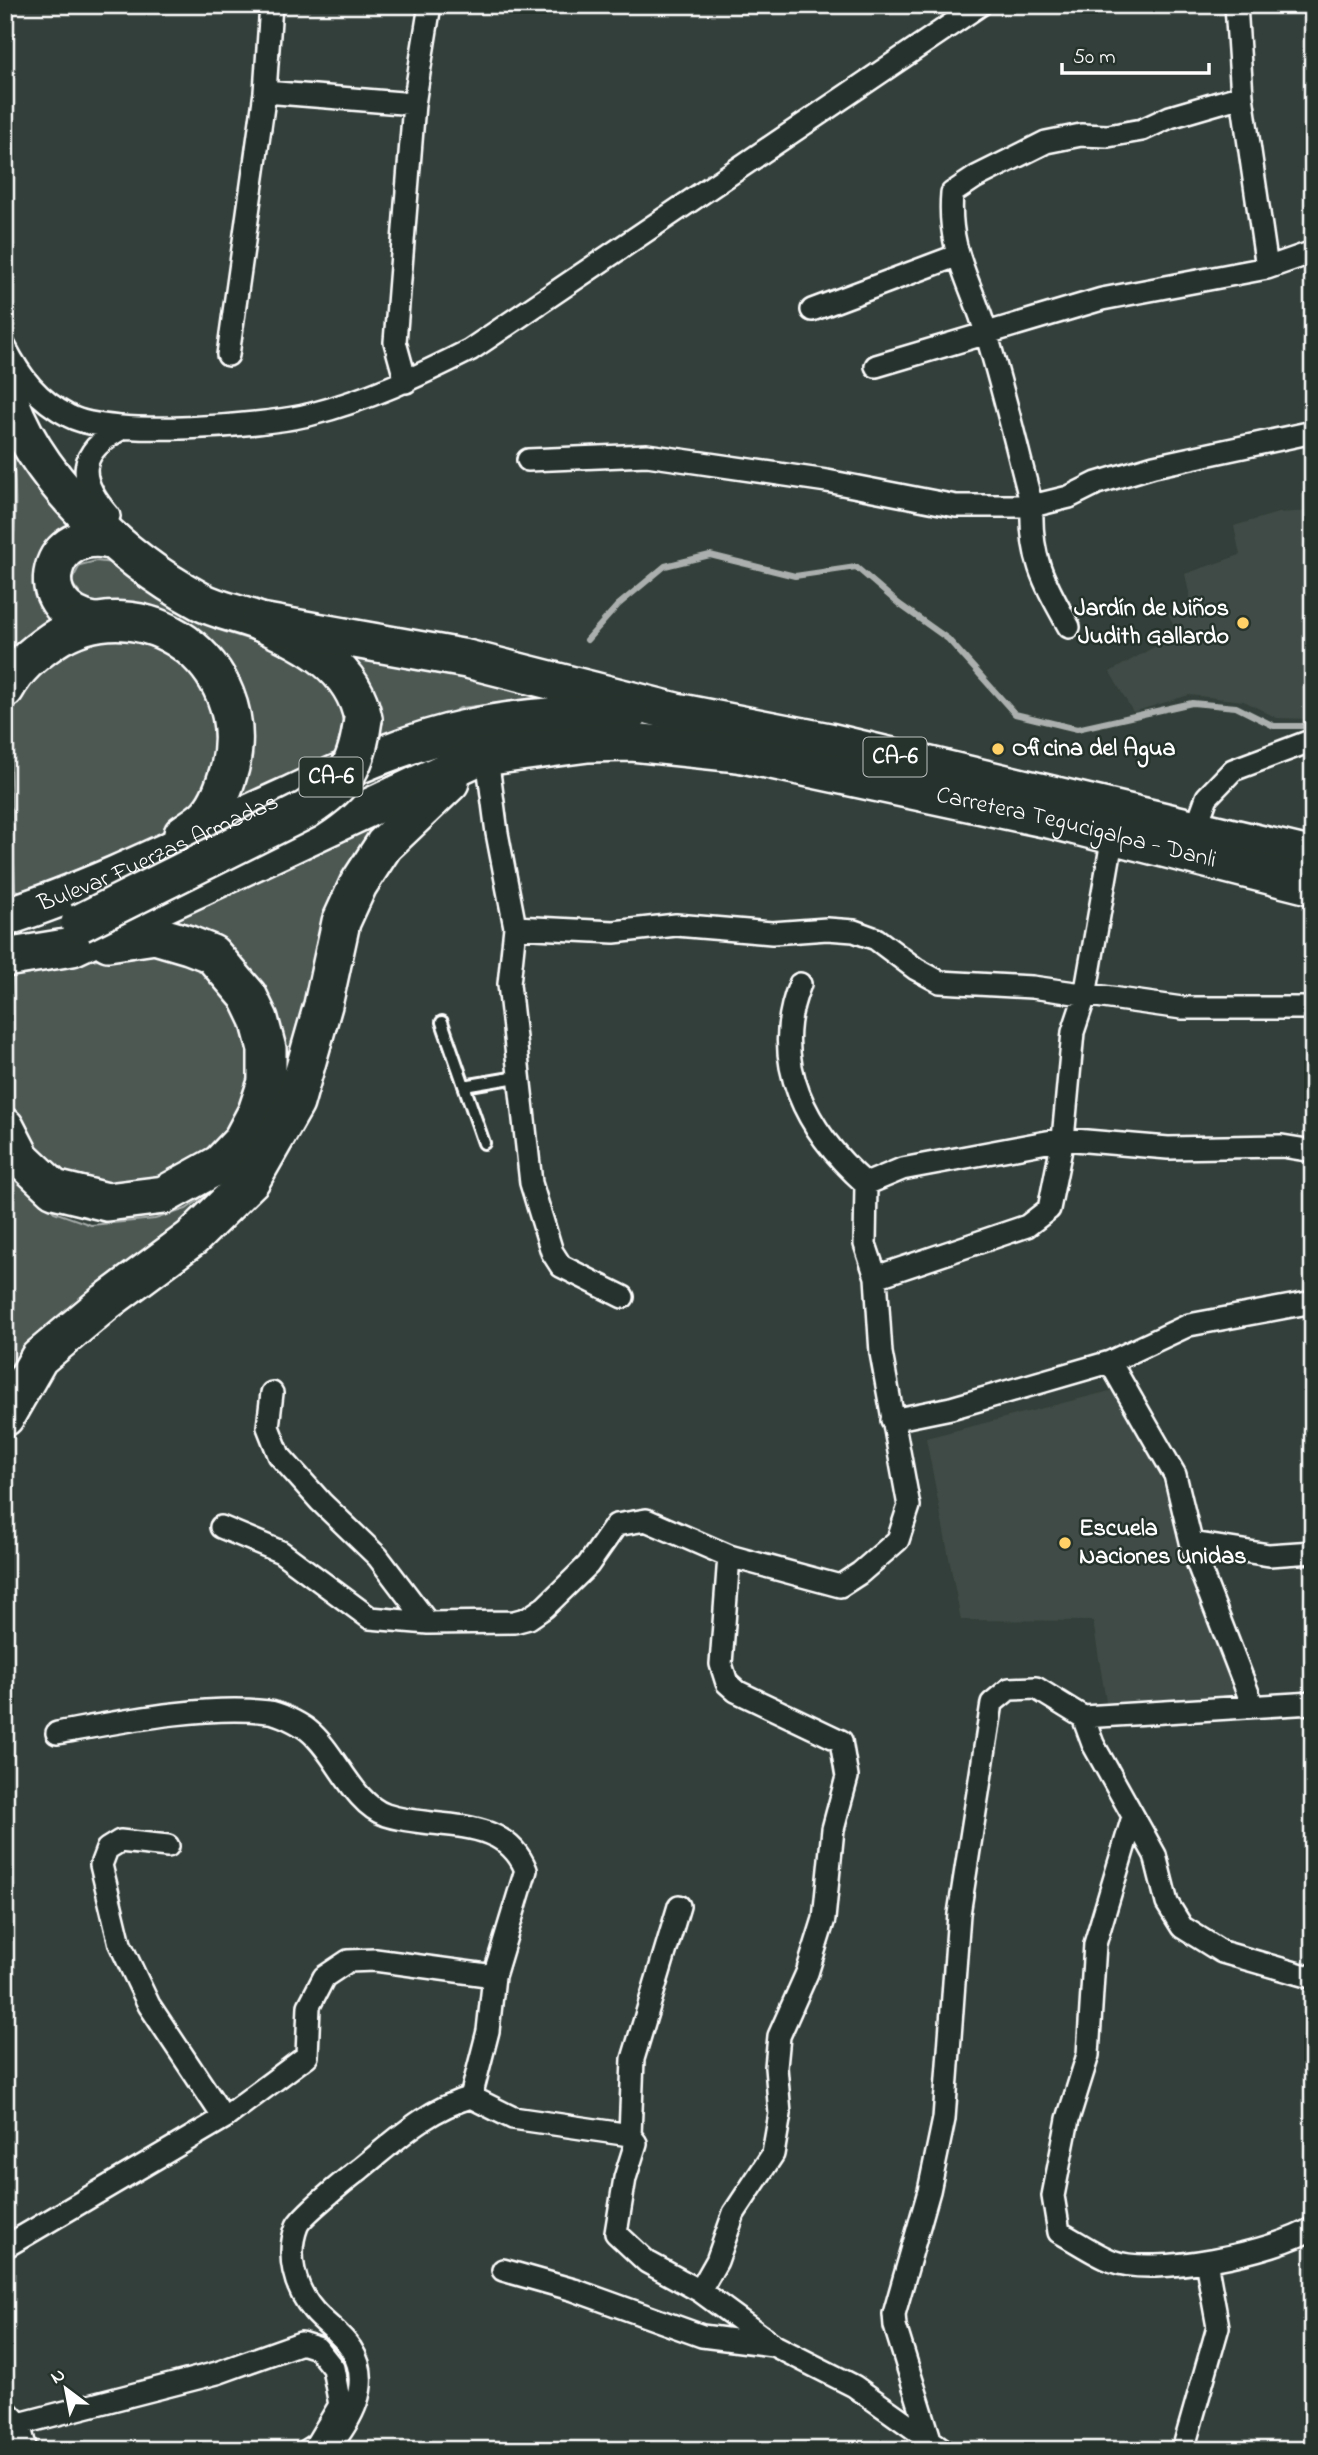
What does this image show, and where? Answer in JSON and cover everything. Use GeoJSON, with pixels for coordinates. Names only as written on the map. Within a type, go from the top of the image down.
{"type":"FeatureCollection","features":[{"type":"Feature","properties":{"kind":"highway"},"geometry":{"type":"LineString","coordinates":[[5,386],[16,415],[45,465],[68,495],[114,541],[201,602],[260,622],[467,659],[676,712]]}},
{"type":"Feature","properties":{"kind":"highway"},"geometry":{"type":"LineString","coordinates":[[114,541],[100,537],[77,541],[60,556],[53,570],[52,585],[57,599],[66,612],[79,619],[151,626],[173,635],[194,649],[211,667],[227,695],[235,723],[234,750],[227,781],[209,814],[151,859]]}},
{"type":"Feature","properties":{"kind":"highway"},"geometry":{"type":"LineString","coordinates":[[5,689],[26,660],[64,634],[94,622]]}},
{"type":"Feature","properties":{"kind":"highway"},"geometry":{"type":"LineString","coordinates":[[6,958],[76,935],[306,810],[332,794],[345,779],[354,761],[363,719],[359,696],[344,675],[322,655],[260,622]]}},
{"type":"Feature","properties":{"kind":"highway","name":"Bulevar Fuerzas Armadas"},"geometry":{"type":"LineString","coordinates":[[5,917],[151,859],[366,761],[471,727],[589,714],[676,712]]}},
{"type":"Feature","properties":{"kind":"highway","name":"Carretera Tegucigalpa - Danli"},"geometry":{"type":"LineString","coordinates":[[676,712],[829,742],[1196,827],[1313,857]]}},
{"type":"Feature","properties":{"kind":"highway","name":"Carretera Tegucigalpa - Danli"},"geometry":{"type":"LineString","coordinates":[[588,743],[632,742],[738,753],[1113,835],[1313,886]]}},
{"type":"Feature","properties":{"kind":"highway","name":"Bulevar Fuerzas Armadas"},"geometry":{"type":"LineString","coordinates":[[76,935],[481,758],[588,743]]}},
{"type":"Feature","properties":{"kind":"highway"},"geometry":{"type":"LineString","coordinates":[[5,1417],[39,1358],[106,1302],[192,1238],[251,1180],[295,1103],[323,1004],[341,922],[358,885],[384,845],[416,811],[481,758]]}},
{"type":"Feature","properties":{"kind":"highway"},"geometry":{"type":"LineString","coordinates":[[5,1127],[21,1158],[54,1189],[107,1202],[164,1195],[220,1164],[241,1142],[257,1112],[267,1082],[267,1049],[259,1020],[234,976],[212,954],[155,935],[76,935]]}},
{"type":"Feature","properties":{"kind":"street"},"geometry":{"type":"LineString","coordinates":[[228,355],[265,92],[271,5]]}},
{"type":"Feature","properties":{"kind":"street"},"geometry":{"type":"LineString","coordinates":[[406,382],[395,342],[414,104],[430,5]]}},
{"type":"Feature","properties":{"kind":"street"},"geometry":{"type":"LineString","coordinates":[[5,347],[33,391],[51,405],[71,418],[123,428],[189,428],[311,415],[406,382],[470,350],[980,5]]}},
{"type":"Feature","properties":{"kind":"street"},"geometry":{"type":"LineString","coordinates":[[1237,5],[1242,96],[1268,268]]}},
{"type":"Feature","properties":{"kind":"street"},"geometry":{"type":"LineString","coordinates":[[265,92],[414,104]]}},
{"type":"Feature","properties":{"kind":"street"},"geometry":{"type":"LineString","coordinates":[[1069,627],[1041,578],[1031,534],[1032,506],[986,332],[956,256],[950,216],[952,193],[975,177],[1046,142],[1082,135],[1108,136],[1142,130],[1170,117],[1242,96]]}},
{"type":"Feature","properties":{"kind":"street"},"geometry":{"type":"LineString","coordinates":[[876,366],[1102,299],[1268,268],[1313,252]]}},
{"type":"Feature","properties":{"kind":"street"},"geometry":{"type":"LineString","coordinates":[[812,310],[956,256]]}},
{"type":"Feature","properties":{"kind":"street"},"geometry":{"type":"LineString","coordinates":[[123,428],[104,438],[90,453],[85,470],[88,487],[158,573]]}},
{"type":"Feature","properties":{"kind":"street"},"geometry":{"type":"LineString","coordinates":[[528,460],[647,455],[827,481],[956,506],[1032,506],[1069,497],[1097,483],[1154,466],[1313,432]]}},
{"type":"Feature","properties":{"kind":"street"},"geometry":{"type":"LineString","coordinates":[[1196,827],[1207,797],[1233,770],[1313,740]]}},
{"type":"Feature","properties":{"kind":"street"},"geometry":{"type":"LineString","coordinates":[[481,758],[515,927],[509,984],[517,1077],[531,1183],[552,1252],[561,1266],[623,1297]]}},
{"type":"Feature","properties":{"kind":"street"},"geometry":{"type":"LineString","coordinates":[[876,1277],[1027,1226],[1043,1217],[1053,1197],[1063,1139],[1073,1032],[1085,996],[1113,835]]}},
{"type":"Feature","properties":{"kind":"street"},"geometry":{"type":"LineString","coordinates":[[515,927],[614,932],[676,925],[772,933],[827,929],[854,932],[883,943],[916,969],[940,982],[1032,987],[1182,1008],[1313,1008]]}},
{"type":"Feature","properties":{"kind":"street"},"geometry":{"type":"LineString","coordinates":[[221,1527],[281,1552],[370,1618],[428,1623],[514,1622],[528,1618],[545,1608],[588,1565],[616,1525],[646,1520],[729,1556],[840,1586],[860,1573],[898,1539],[909,1506],[881,1353],[876,1277],[865,1244],[866,1184],[817,1129],[802,1103],[791,1071],[787,1031],[791,1006],[800,984]]}},
{"type":"Feature","properties":{"kind":"street"},"geometry":{"type":"LineString","coordinates":[[866,1184],[902,1169],[1063,1139],[1168,1148],[1282,1146],[1313,1151]]}},
{"type":"Feature","properties":{"kind":"street"},"geometry":{"type":"LineString","coordinates":[[892,1420],[951,1408],[1110,1362],[1189,1325],[1313,1302]]}},
{"type":"Feature","properties":{"kind":"street"},"geometry":{"type":"LineString","coordinates":[[1110,1362],[1175,1475],[1192,1543],[1253,1706]]}},
{"type":"Feature","properties":{"kind":"street"},"geometry":{"type":"LineString","coordinates":[[272,1393],[268,1427],[279,1455],[321,1502],[378,1557],[428,1623]]}},
{"type":"Feature","properties":{"kind":"street"},"geometry":{"type":"LineString","coordinates":[[1192,1543],[1269,1555],[1313,1552]]}},
{"type":"Feature","properties":{"kind":"street"},"geometry":{"type":"LineString","coordinates":[[700,2291],[717,2262],[734,2213],[773,2154],[780,2113],[776,2067],[779,2036],[807,1973],[824,1919],[833,1829],[847,1777],[841,1741],[736,1691],[727,1683],[721,1664],[729,1556]]}},
{"type":"Feature","properties":{"kind":"street"},"geometry":{"type":"LineString","coordinates":[[937,2445],[895,2326],[894,2314],[929,2191],[944,2119],[959,1914],[992,1703],[1009,1689],[1036,1689],[1083,1717],[1313,1703]]}},
{"type":"Feature","properties":{"kind":"street"},"geometry":{"type":"LineString","coordinates":[[57,1734],[143,1718],[226,1712],[271,1712],[308,1730],[352,1782],[365,1803],[382,1814],[490,1832],[520,1854],[526,1870],[494,1976],[488,2031],[471,2097]]}},
{"type":"Feature","properties":{"kind":"street"},"geometry":{"type":"LineString","coordinates":[[1083,1717],[1093,1744],[1155,1855],[1167,1903],[1182,1927],[1222,1952],[1313,1978]]}},
{"type":"Feature","properties":{"kind":"street"},"geometry":{"type":"LineString","coordinates":[[1133,1817],[1095,1944],[1088,2055],[1068,2119],[1053,2196],[1059,2232],[1114,2262],[1159,2265],[1224,2260],[1313,2228]]}},
{"type":"Feature","properties":{"kind":"street"},"geometry":{"type":"LineString","coordinates":[[168,1846],[120,1840],[107,1849],[101,1865],[120,1944],[149,2005],[224,2118]]}},
{"type":"Feature","properties":{"kind":"street"},"geometry":{"type":"LineString","coordinates":[[679,1906],[633,2059],[630,2135],[636,2143],[625,2178],[616,2233],[647,2262],[700,2291],[775,2346],[854,2386],[937,2445]]}},
{"type":"Feature","properties":{"kind":"street"},"geometry":{"type":"LineString","coordinates":[[5,2247],[224,2118],[307,2056],[310,2006],[324,1977],[348,1961],[374,1960],[494,1976]]}},
{"type":"Feature","properties":{"kind":"street"},"geometry":{"type":"LineString","coordinates":[[327,2450],[352,2416],[360,2388],[361,2368],[351,2348],[313,2310],[290,2266],[297,2224],[348,2178],[442,2106],[471,2097],[513,2118],[630,2135]]}},
{"type":"Feature","properties":{"kind":"street"},"geometry":{"type":"LineString","coordinates":[[1183,2450],[1218,2327],[1206,2261]]}},
{"type":"Feature","properties":{"kind":"street"},"geometry":{"type":"LineString","coordinates":[[503,2270],[574,2290],[702,2336],[775,2346]]}},
{"type":"Feature","properties":{"kind":"street"},"geometry":{"type":"LineString","coordinates":[[26,2450],[12,2417],[195,2380],[301,2343],[317,2348],[332,2368],[340,2405],[316,2445],[308,2450]]}},
{"type":"Feature","properties":{"kind":"lane"},"geometry":{"type":"LineString","coordinates":[[442,1022],[484,1143]]}},
{"type":"Feature","properties":{"kind":"lane"},"geometry":{"type":"LineString","coordinates":[[464,1086],[517,1077]]}},
{"type":"Feature","properties":{"kind":"shaded area"},"geometry":{"type":"Polygon","coordinates":[[[8,431],[80,529],[59,616],[5,665],[15,518],[13,460],[8,431]]]}},
{"type":"Feature","properties":{"kind":"shaded area","name":"Jardín de Niños Judith Gallardo"},"geometry":{"type":"Polygon","coordinates":[[[1313,511],[1313,719],[1277,718],[1244,701],[1189,695],[1133,712],[1110,672],[1177,634],[1168,613],[1191,602],[1185,574],[1240,555],[1234,526],[1278,513],[1313,511]]]}},
{"type":"Feature","properties":{"kind":"shaded area"},"geometry":{"type":"Polygon","coordinates":[[[96,561],[113,563],[216,629],[289,652],[348,691],[351,754],[214,822],[235,786],[247,758],[248,728],[238,687],[88,604],[71,582],[80,565],[96,561]]]}},
{"type":"Feature","properties":{"kind":"shaded area"},"geometry":{"type":"Polygon","coordinates":[[[73,638],[164,640],[221,710],[210,791],[162,835],[31,894],[15,890],[9,728],[17,692],[73,638]]]}},
{"type":"Feature","properties":{"kind":"shaded area"},"geometry":{"type":"Polygon","coordinates":[[[327,638],[571,695],[571,707],[511,702],[460,708],[437,721],[378,745],[380,710],[371,683],[353,660],[327,638]]]}},
{"type":"Feature","properties":{"kind":"shaded area"},"geometry":{"type":"Polygon","coordinates":[[[407,802],[299,1055],[238,1172],[11,1377],[8,1219],[13,1171],[54,1212],[91,1225],[155,1219],[186,1209],[199,1200],[231,1164],[277,1086],[227,944],[169,917],[407,802]]]}},
{"type":"Feature","properties":{"kind":"shaded area"},"geometry":{"type":"Polygon","coordinates":[[[160,949],[191,956],[245,1008],[251,1074],[235,1126],[188,1175],[118,1193],[54,1174],[15,1124],[7,1084],[12,973],[160,949]]]}},
{"type":"Feature","properties":{"kind":"shaded area","name":"Escuela Naciones Unidas"},"geometry":{"type":"Polygon","coordinates":[[[1118,1389],[1156,1466],[1241,1696],[1107,1708],[1093,1621],[961,1620],[926,1438],[1118,1389]]]}},
{"type":"Feature","properties":{"kind":"waterway"},"geometry":{"type":"LineString","coordinates":[[587,640],[618,605],[665,566],[710,555],[795,576],[856,567],[899,604],[948,639],[1015,714],[1077,729],[1192,703],[1236,707],[1274,726],[1313,726]]}},
{"type":"Feature","properties":{"kind":"place","name":"Jardín de Niños Judith Gallardo"},"geometry":{"type":"Point","coordinates":[1243,623]}},
{"type":"Feature","properties":{"kind":"place","name":"Oficina del Agua"},"geometry":{"type":"Point","coordinates":[998,749]}},
{"type":"Feature","properties":{"kind":"place","name":"Escuela Naciones Unidas"},"geometry":{"type":"Point","coordinates":[1065,1543]}}]}
